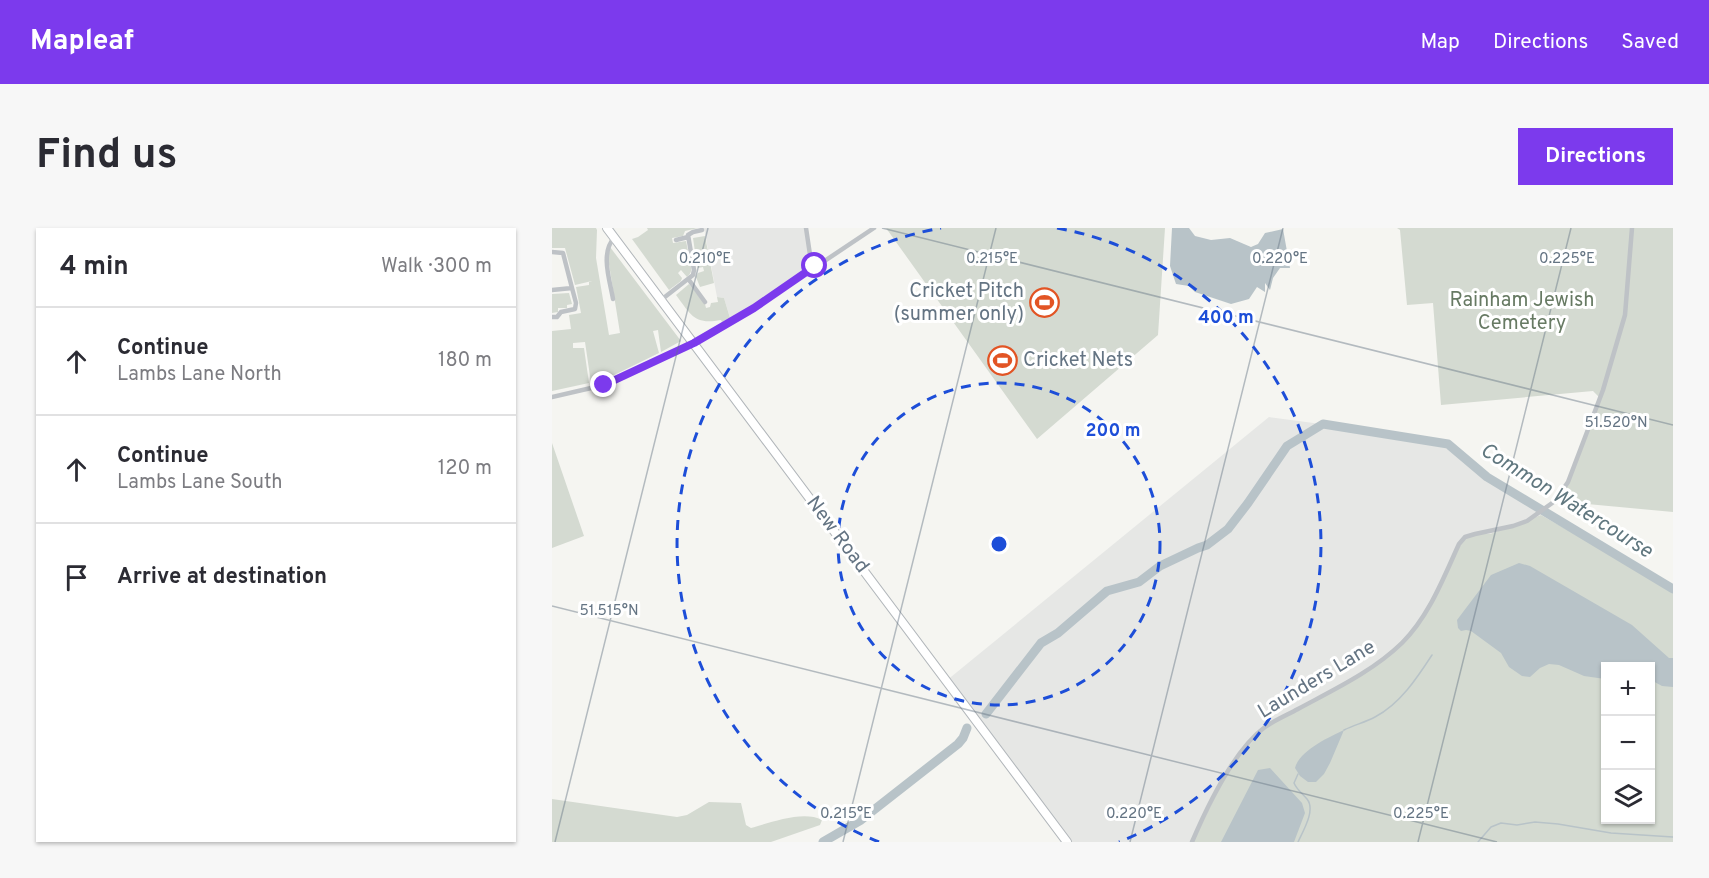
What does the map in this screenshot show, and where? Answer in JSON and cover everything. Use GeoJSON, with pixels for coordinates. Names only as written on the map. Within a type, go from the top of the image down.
{"type":"FeatureCollection","features":[{"type":"Feature","properties":{"kind":"main road","name":"New Road"},"geometry":{"type":"LineString","coordinates":[[607,228],[1067,842]]}},
{"type":"Feature","properties":{"kind":"street"},"geometry":{"type":"LineString","coordinates":[[806,228],[812,268]]}},
{"type":"Feature","properties":{"kind":"street"},"geometry":{"type":"LineString","coordinates":[[552,397],[604,385],[694,343],[754,308],[874,228]]}},
{"type":"Feature","properties":{"kind":"street","name":"Launders Lane"},"geometry":{"type":"LineString","coordinates":[[1192,842],[1230,767],[1249,742],[1266,727],[1374,666],[1402,643],[1429,607],[1459,544],[1465,537],[1527,522],[1555,501],[1568,482],[1608,375],[1625,315],[1632,228]]}},
{"type":"Feature","properties":{"kind":"street"},"geometry":{"type":"LineString","coordinates":[[676,240],[702,230]]}},
{"type":"Feature","properties":{"kind":"street"},"geometry":{"type":"LineString","coordinates":[[661,300],[693,275],[688,237]]}},
{"type":"Feature","properties":{"kind":"street"},"geometry":{"type":"LineString","coordinates":[[613,299],[606,257],[609,244],[615,238]]}},
{"type":"Feature","properties":{"kind":"street"},"geometry":{"type":"LineString","coordinates":[[552,252],[563,253],[576,306],[569,311],[561,312],[557,317],[552,317]]}},
{"type":"Feature","properties":{"kind":"street"},"geometry":{"type":"LineString","coordinates":[[688,280],[705,302]]}},
{"type":"Feature","properties":{"kind":"street"},"geometry":{"type":"LineString","coordinates":[[552,290],[572,288]]}},
{"type":"Feature","properties":{"kind":"shaded area"},"geometry":{"type":"Polygon","coordinates":[[[704,228],[805,228],[812,273],[732,324],[724,298],[717,297],[704,228]]]}},
{"type":"Feature","properties":{"kind":"shaded area"},"geometry":{"type":"Polygon","coordinates":[[[1172,228],[1189,228],[1195,236],[1211,240],[1230,238],[1251,247],[1258,244],[1265,233],[1283,229],[1290,268],[1280,268],[1273,278],[1270,290],[1265,283],[1265,292],[1257,287],[1249,299],[1231,304],[1195,292],[1189,286],[1176,284],[1170,266],[1172,228]]]}},
{"type":"Feature","properties":{"kind":"shaded area"},"geometry":{"type":"Polygon","coordinates":[[[1269,417],[1450,441],[1462,456],[1487,477],[1541,515],[1490,534],[1475,534],[1416,627],[1192,842],[1067,842],[946,681],[1269,417]]]}},
{"type":"Feature","properties":{"kind":"shaded area"},"geometry":{"type":"Polygon","coordinates":[[[1519,563],[1530,566],[1632,625],[1669,658],[1673,658],[1673,687],[1662,686],[1655,682],[1655,662],[1601,662],[1601,678],[1584,676],[1559,665],[1549,664],[1530,677],[1522,676],[1509,667],[1501,653],[1471,631],[1461,631],[1458,628],[1457,620],[1491,575],[1519,563]]]}},
{"type":"Feature","properties":{"kind":"shaded area"},"geometry":{"type":"Polygon","coordinates":[[[1344,730],[1324,774],[1316,782],[1308,782],[1300,776],[1295,768],[1302,756],[1315,745],[1344,730]]]}},
{"type":"Feature","properties":{"kind":"shaded area"},"geometry":{"type":"Polygon","coordinates":[[[1270,768],[1302,803],[1305,813],[1294,842],[1221,842],[1258,770],[1270,768]]]}},
{"type":"Feature","properties":{"kind":"green space"},"geometry":{"type":"Polygon","coordinates":[[[552,228],[596,228],[596,258],[609,335],[620,333],[608,258],[610,247],[681,341],[661,352],[658,330],[653,331],[659,353],[608,378],[591,383],[585,342],[573,343],[573,348],[584,348],[589,383],[552,391],[552,331],[571,329],[569,315],[581,313],[576,287],[589,285],[592,281],[575,285],[565,248],[552,248],[552,228]]]}},
{"type":"Feature","properties":{"kind":"green space"},"geometry":{"type":"Polygon","coordinates":[[[647,228],[698,228],[685,231],[683,236],[672,238],[673,243],[686,241],[689,256],[684,257],[685,262],[690,261],[691,270],[687,277],[681,270],[678,273],[682,278],[681,281],[669,290],[632,239],[648,230],[647,228]]]}},
{"type":"Feature","properties":{"kind":"green space"},"geometry":{"type":"Polygon","coordinates":[[[886,228],[1165,228],[1158,335],[1037,439],[886,228]]]}},
{"type":"Feature","properties":{"kind":"green space","name":"Rainham Jewish Cemetery"},"geometry":{"type":"Polygon","coordinates":[[[1397,228],[1673,228],[1673,512],[1555,501],[1568,482],[1600,398],[1593,391],[1441,405],[1433,303],[1407,305],[1400,230],[1397,228]]]}},
{"type":"Feature","properties":{"kind":"green space"},"geometry":{"type":"Polygon","coordinates":[[[705,236],[714,283],[700,287],[696,277],[698,273],[704,271],[703,267],[698,268],[696,257],[701,255],[700,251],[695,252],[693,238],[705,236]]]}},
{"type":"Feature","properties":{"kind":"green space"},"geometry":{"type":"Polygon","coordinates":[[[689,284],[706,308],[710,307],[711,303],[718,302],[717,297],[724,298],[730,318],[722,322],[721,320],[699,320],[694,317],[676,295],[689,284]]]}},
{"type":"Feature","properties":{"kind":"green space"},"geometry":{"type":"Polygon","coordinates":[[[569,293],[572,304],[567,305],[567,308],[558,308],[558,312],[552,313],[552,294],[569,293]]]}},
{"type":"Feature","properties":{"kind":"green space"},"geometry":{"type":"Polygon","coordinates":[[[552,443],[584,536],[552,548],[552,443]]]}},
{"type":"Feature","properties":{"kind":"green space"},"geometry":{"type":"Polygon","coordinates":[[[1541,515],[1673,590],[1673,842],[1193,842],[1230,767],[1266,727],[1374,666],[1416,627],[1465,537],[1490,534],[1541,515]]]}},
{"type":"Feature","properties":{"kind":"green space"},"geometry":{"type":"Polygon","coordinates":[[[552,799],[677,817],[687,815],[709,802],[741,803],[746,825],[751,828],[796,817],[806,816],[822,820],[820,825],[771,842],[552,842],[552,799]]]}},
{"type":"Feature","properties":{"kind":"waterway","name":"Common Watercourse"},"geometry":{"type":"LineString","coordinates":[[986,714],[1041,643],[1058,633],[1107,591],[1139,582],[1160,566],[1207,545],[1228,529],[1287,446],[1323,424],[1448,444],[1487,477],[1673,589]]}},
{"type":"Feature","properties":{"kind":"waterway"},"geometry":{"type":"LineString","coordinates":[[1344,730],[1384,712],[1400,698],[1432,655]]}},
{"type":"Feature","properties":{"kind":"waterway","name":"Common Watercourse"},"geometry":{"type":"LineString","coordinates":[[823,842],[861,820],[958,744],[967,728]]}},
{"type":"Feature","properties":{"kind":"waterway"},"geometry":{"type":"LineString","coordinates":[[1298,774],[1294,783],[1307,799],[1310,809],[1308,820],[1298,842]]}},
{"type":"Feature","properties":{"kind":"waterway"},"geometry":{"type":"LineString","coordinates":[[1478,842],[1491,827],[1501,823],[1517,825],[1535,822],[1611,833],[1673,837]]}},
{"type":"Feature","properties":{"kind":"place","name":"Cricket Pitch (summer only)"},"geometry":{"type":"Point","coordinates":[1045,303]}},
{"type":"Feature","properties":{"kind":"place","name":"Cricket Nets"},"geometry":{"type":"Point","coordinates":[1002,361]}},
{"type":"Feature","properties":{"kind":"route"},"geometry":{"type":"LineString","coordinates":[[604,385],[694,343],[754,308],[815,266]]}}]}
